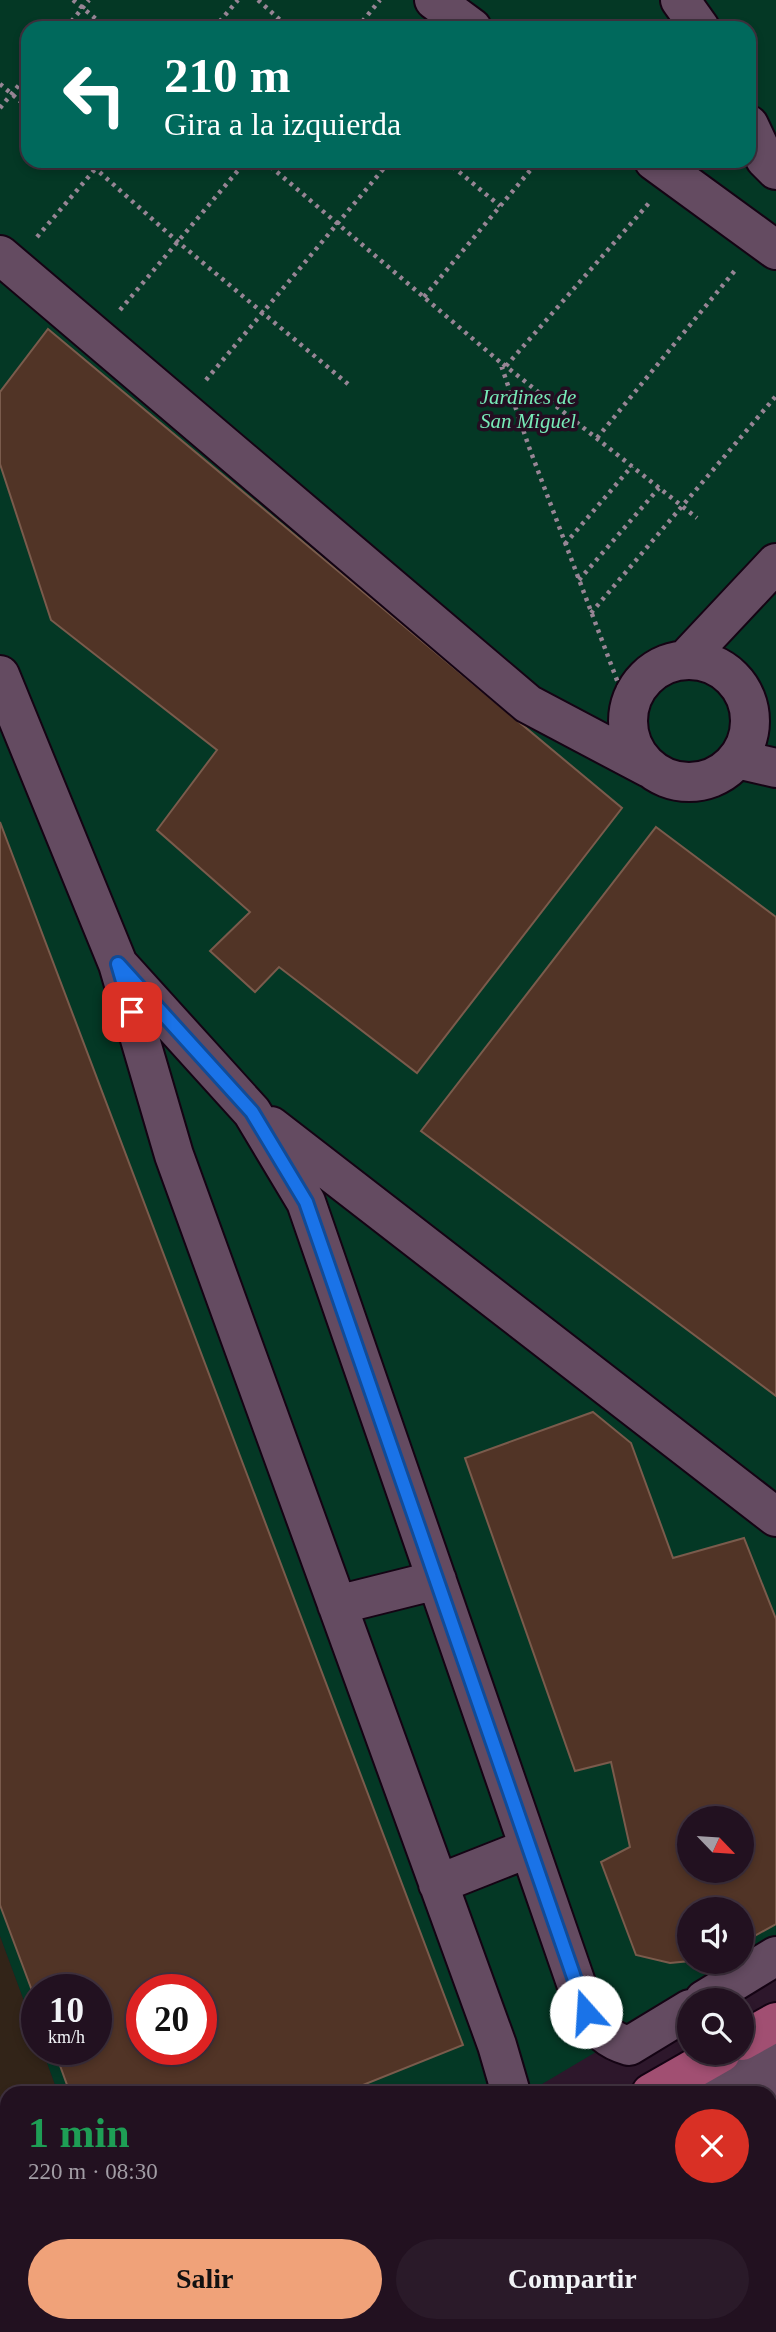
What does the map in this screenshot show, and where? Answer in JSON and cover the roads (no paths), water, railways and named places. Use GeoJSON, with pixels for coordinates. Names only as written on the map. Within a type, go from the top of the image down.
{"type":"FeatureCollection","features":[{"type":"Feature","properties":{"kind":"main road"},"geometry":{"type":"LineString","coordinates":[[754,2034],[776,2022]]}},
{"type":"Feature","properties":{"kind":"main road"},"geometry":{"type":"LineString","coordinates":[[663,2086],[701,2065]]}},
{"type":"Feature","properties":{"kind":"lane"},"geometry":{"type":"LineString","coordinates":[[434,0],[462,21]]}},
{"type":"Feature","properties":{"kind":"lane"},"geometry":{"type":"LineString","coordinates":[[680,0],[695,21]]}},
{"type":"Feature","properties":{"kind":"lane"},"geometry":{"type":"LineString","coordinates":[[756,140],[765,159],[776,170]]}},
{"type":"Feature","properties":{"kind":"lane"},"geometry":{"type":"LineString","coordinates":[[655,177],[760,254]]}},
{"type":"Feature","properties":{"kind":"lane"},"geometry":{"type":"LineString","coordinates":[[17,248],[96,337],[528,704],[666,778],[685,782],[705,780],[723,772],[737,759],[750,725],[762,710],[726,672],[706,662],[685,660],[665,665],[648,676],[635,692],[629,712],[629,732],[636,752],[649,768]]}},
{"type":"Feature","properties":{"kind":"lane"},"geometry":{"type":"LineString","coordinates":[[685,660],[776,563]]}},
{"type":"Feature","properties":{"kind":"lane"},"geometry":{"type":"LineString","coordinates":[[0,675],[118,964],[174,1155],[439,1884],[509,2086]]}},
{"type":"Feature","properties":{"kind":"lane"},"geometry":{"type":"LineString","coordinates":[[737,759],[776,768]]}},
{"type":"Feature","properties":{"kind":"lane"},"geometry":{"type":"LineString","coordinates":[[118,964],[252,1112],[776,1517]]}},
{"type":"Feature","properties":{"kind":"lane"},"geometry":{"type":"LineString","coordinates":[[252,1112],[306,1202],[586,2012],[601,2032],[613,2042],[629,2046],[677,2017]]}},
{"type":"Feature","properties":{"kind":"lane"},"geometry":{"type":"LineString","coordinates":[[337,1605],[437,1580]]}},
{"type":"Feature","properties":{"kind":"lane"},"geometry":{"type":"LineString","coordinates":[[439,1884],[529,1848]]}},
{"type":"Feature","properties":{"kind":"lane"},"geometry":{"type":"LineString","coordinates":[[724,1988],[776,1956]]}},
{"type":"Feature","properties":{"kind":"lane"},"geometry":{"type":"LineString","coordinates":[[719,2086],[776,2054]]}},
{"type":"Feature","properties":{"kind":"park label","name":"Jardines de San Miguel"},"geometry":{"type":"Point","coordinates":[528,409]}}]}
